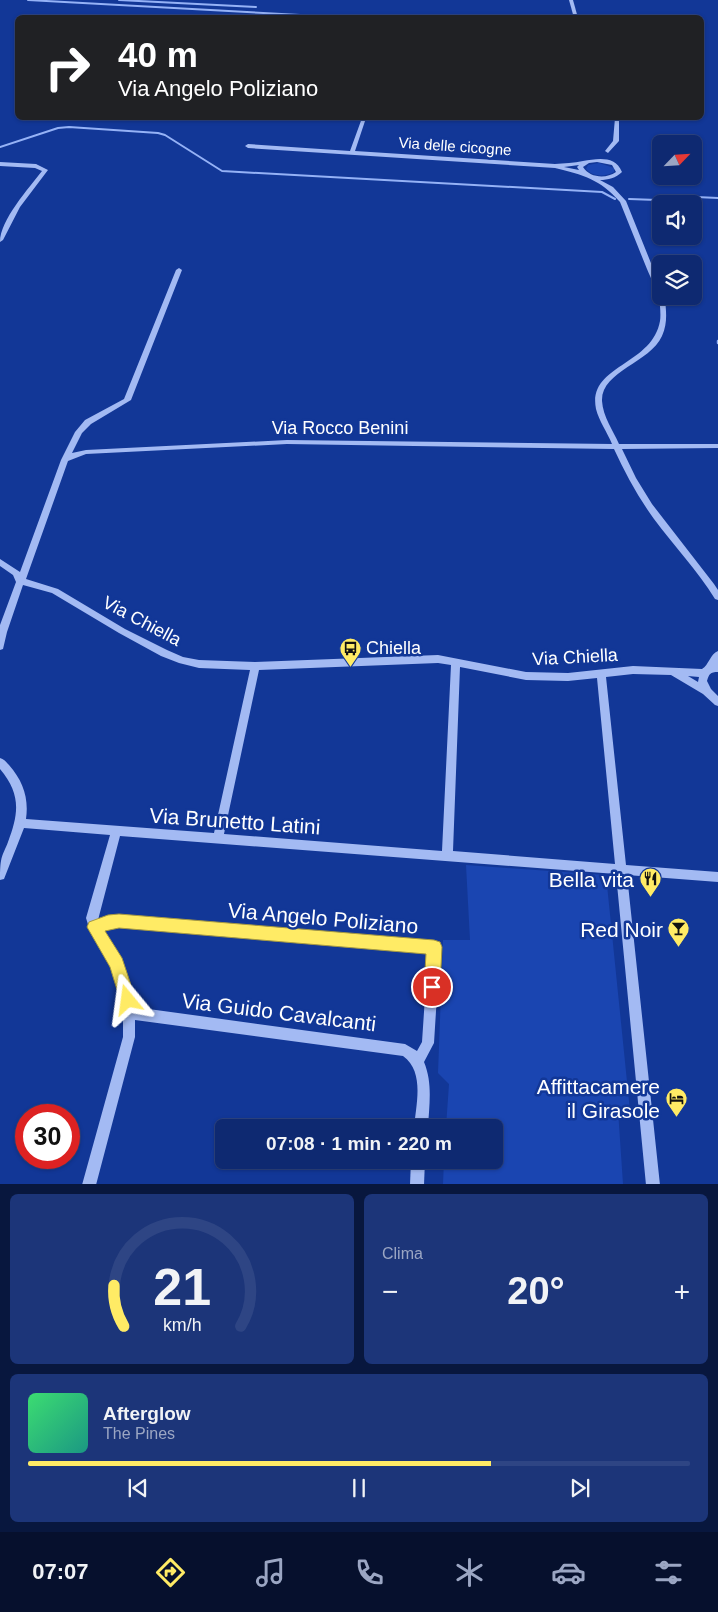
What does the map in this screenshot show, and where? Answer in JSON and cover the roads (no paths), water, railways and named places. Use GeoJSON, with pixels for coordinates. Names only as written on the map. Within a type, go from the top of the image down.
{"type":"FeatureCollection","features":[{"type":"Feature","properties":{"kind":"street"},"geometry":{"type":"LineString","coordinates":[[571,0],[575,15]]}},
{"type":"Feature","properties":{"kind":"street"},"geometry":{"type":"LineString","coordinates":[[352,152],[363,120]]}},
{"type":"Feature","properties":{"kind":"street"},"geometry":{"type":"LineString","coordinates":[[592,161],[608,152],[616,141],[616,120]]}},
{"type":"Feature","properties":{"kind":"street","name":"Via delle cicogne"},"geometry":{"type":"LineString","coordinates":[[248,146],[555,166],[592,161]]}},
{"type":"Feature","properties":{"kind":"street"},"geometry":{"type":"LineString","coordinates":[[586,174],[610,177],[619,172],[617,167],[607,158],[608,152]]}},
{"type":"Feature","properties":{"kind":"street"},"geometry":{"type":"LineString","coordinates":[[592,161],[612,164]]}},
{"type":"Feature","properties":{"kind":"street"},"geometry":{"type":"LineString","coordinates":[[583,163],[580,166],[586,174],[611,188],[623,201],[662,298],[665,320],[662,330],[652,346],[634,362],[609,377],[600,388],[600,410],[616,446],[645,501],[666,530],[700,570],[718,597]]}},
{"type":"Feature","properties":{"kind":"street"},"geometry":{"type":"LineString","coordinates":[[0,164],[36,166],[45,170],[17,207],[0,240]]}},
{"type":"Feature","properties":{"kind":"street","name":"Via delle cicogne"},"geometry":{"type":"LineString","coordinates":[[555,166],[586,174]]}},
{"type":"Feature","properties":{"kind":"street"},"geometry":{"type":"LineString","coordinates":[[610,177],[611,188]]}},
{"type":"Feature","properties":{"kind":"street"},"geometry":{"type":"LineString","coordinates":[[0,646],[1,633],[65,460],[79,432],[88,422],[127,400],[179,270]]}},
{"type":"Feature","properties":{"kind":"street","name":"Via Rocco Benini"},"geometry":{"type":"LineString","coordinates":[[65,460],[86,452],[287,442],[718,446]]}},
{"type":"Feature","properties":{"kind":"street"},"geometry":{"type":"LineString","coordinates":[[0,562],[16,573],[20,582]]}},
{"type":"Feature","properties":{"kind":"street","name":"Via Chiella"},"geometry":{"type":"LineString","coordinates":[[20,582],[55,591],[122,631],[182,660],[223,666],[416,659],[456,662],[526,676],[568,677],[642,670],[674,673],[710,670]]}},
{"type":"Feature","properties":{"kind":"street"},"geometry":{"type":"LineString","coordinates":[[718,655],[702,685],[718,702]]}},
{"type":"Feature","properties":{"kind":"street"},"geometry":{"type":"LineString","coordinates":[[447,855],[456,662]]}},
{"type":"Feature","properties":{"kind":"street"},"geometry":{"type":"LineString","coordinates":[[218,839],[255,666]]}},
{"type":"Feature","properties":{"kind":"street"},"geometry":{"type":"LineString","coordinates":[[601,673],[653,1184]]}},
{"type":"Feature","properties":{"kind":"street","name":"Via Chiella"},"geometry":{"type":"LineString","coordinates":[[674,673],[707,692]]}},
{"type":"Feature","properties":{"kind":"street"},"geometry":{"type":"LineString","coordinates":[[707,692],[718,698]]}},
{"type":"Feature","properties":{"kind":"street"},"geometry":{"type":"LineString","coordinates":[[0,762],[16,780],[20,789],[23,809],[20,823],[0,875]]}},
{"type":"Feature","properties":{"kind":"street","name":"Via Brunetto Latini"},"geometry":{"type":"LineString","coordinates":[[20,823],[116,832],[447,855],[718,877]]}},
{"type":"Feature","properties":{"kind":"street"},"geometry":{"type":"LineString","coordinates":[[89,1184],[129,1036],[131,1013],[125,987],[116,963],[94,927],[92,918],[116,832]]}},
{"type":"Feature","properties":{"kind":"street","name":"Via Angelo Poliziano"},"geometry":{"type":"LineString","coordinates":[[94,927],[108,922],[119,921],[434,947],[428,1043],[418,1061]]}},
{"type":"Feature","properties":{"kind":"street","name":"Via Guido Cavalcanti"},"geometry":{"type":"LineString","coordinates":[[131,1013],[398,1048],[410,1053],[418,1061]]}},
{"type":"Feature","properties":{"kind":"street"},"geometry":{"type":"LineString","coordinates":[[418,1061],[424,1084],[422,1119]]}},
{"type":"Feature","properties":{"kind":"street"},"geometry":{"type":"LineString","coordinates":[[417,1184],[418,1169]]}},
{"type":"Feature","properties":{"kind":"waterway"},"geometry":{"type":"LineString","coordinates":[[28,0],[300,15]]}},
{"type":"Feature","properties":{"kind":"waterway"},"geometry":{"type":"LineString","coordinates":[[119,0],[256,7]]}},
{"type":"Feature","properties":{"kind":"waterway"},"geometry":{"type":"LineString","coordinates":[[0,147],[58,128],[69,127],[158,133],[165,135],[222,171],[602,192],[615,199]]}},
{"type":"Feature","properties":{"kind":"waterway"},"geometry":{"type":"LineString","coordinates":[[629,199],[657,200],[675,196],[718,198]]}},
{"type":"Feature","properties":{"kind":"place","name":"Chiella"},"geometry":{"type":"Point","coordinates":[350,667]}},
{"type":"Feature","properties":{"kind":"place","name":"Bella vita"},"geometry":{"type":"Point","coordinates":[650,898]}},
{"type":"Feature","properties":{"kind":"place","name":"Red Noir"},"geometry":{"type":"Point","coordinates":[679,948]}},
{"type":"Feature","properties":{"kind":"place","name":"Affittacamere il Girasole"},"geometry":{"type":"Point","coordinates":[676,1117]}}]}
